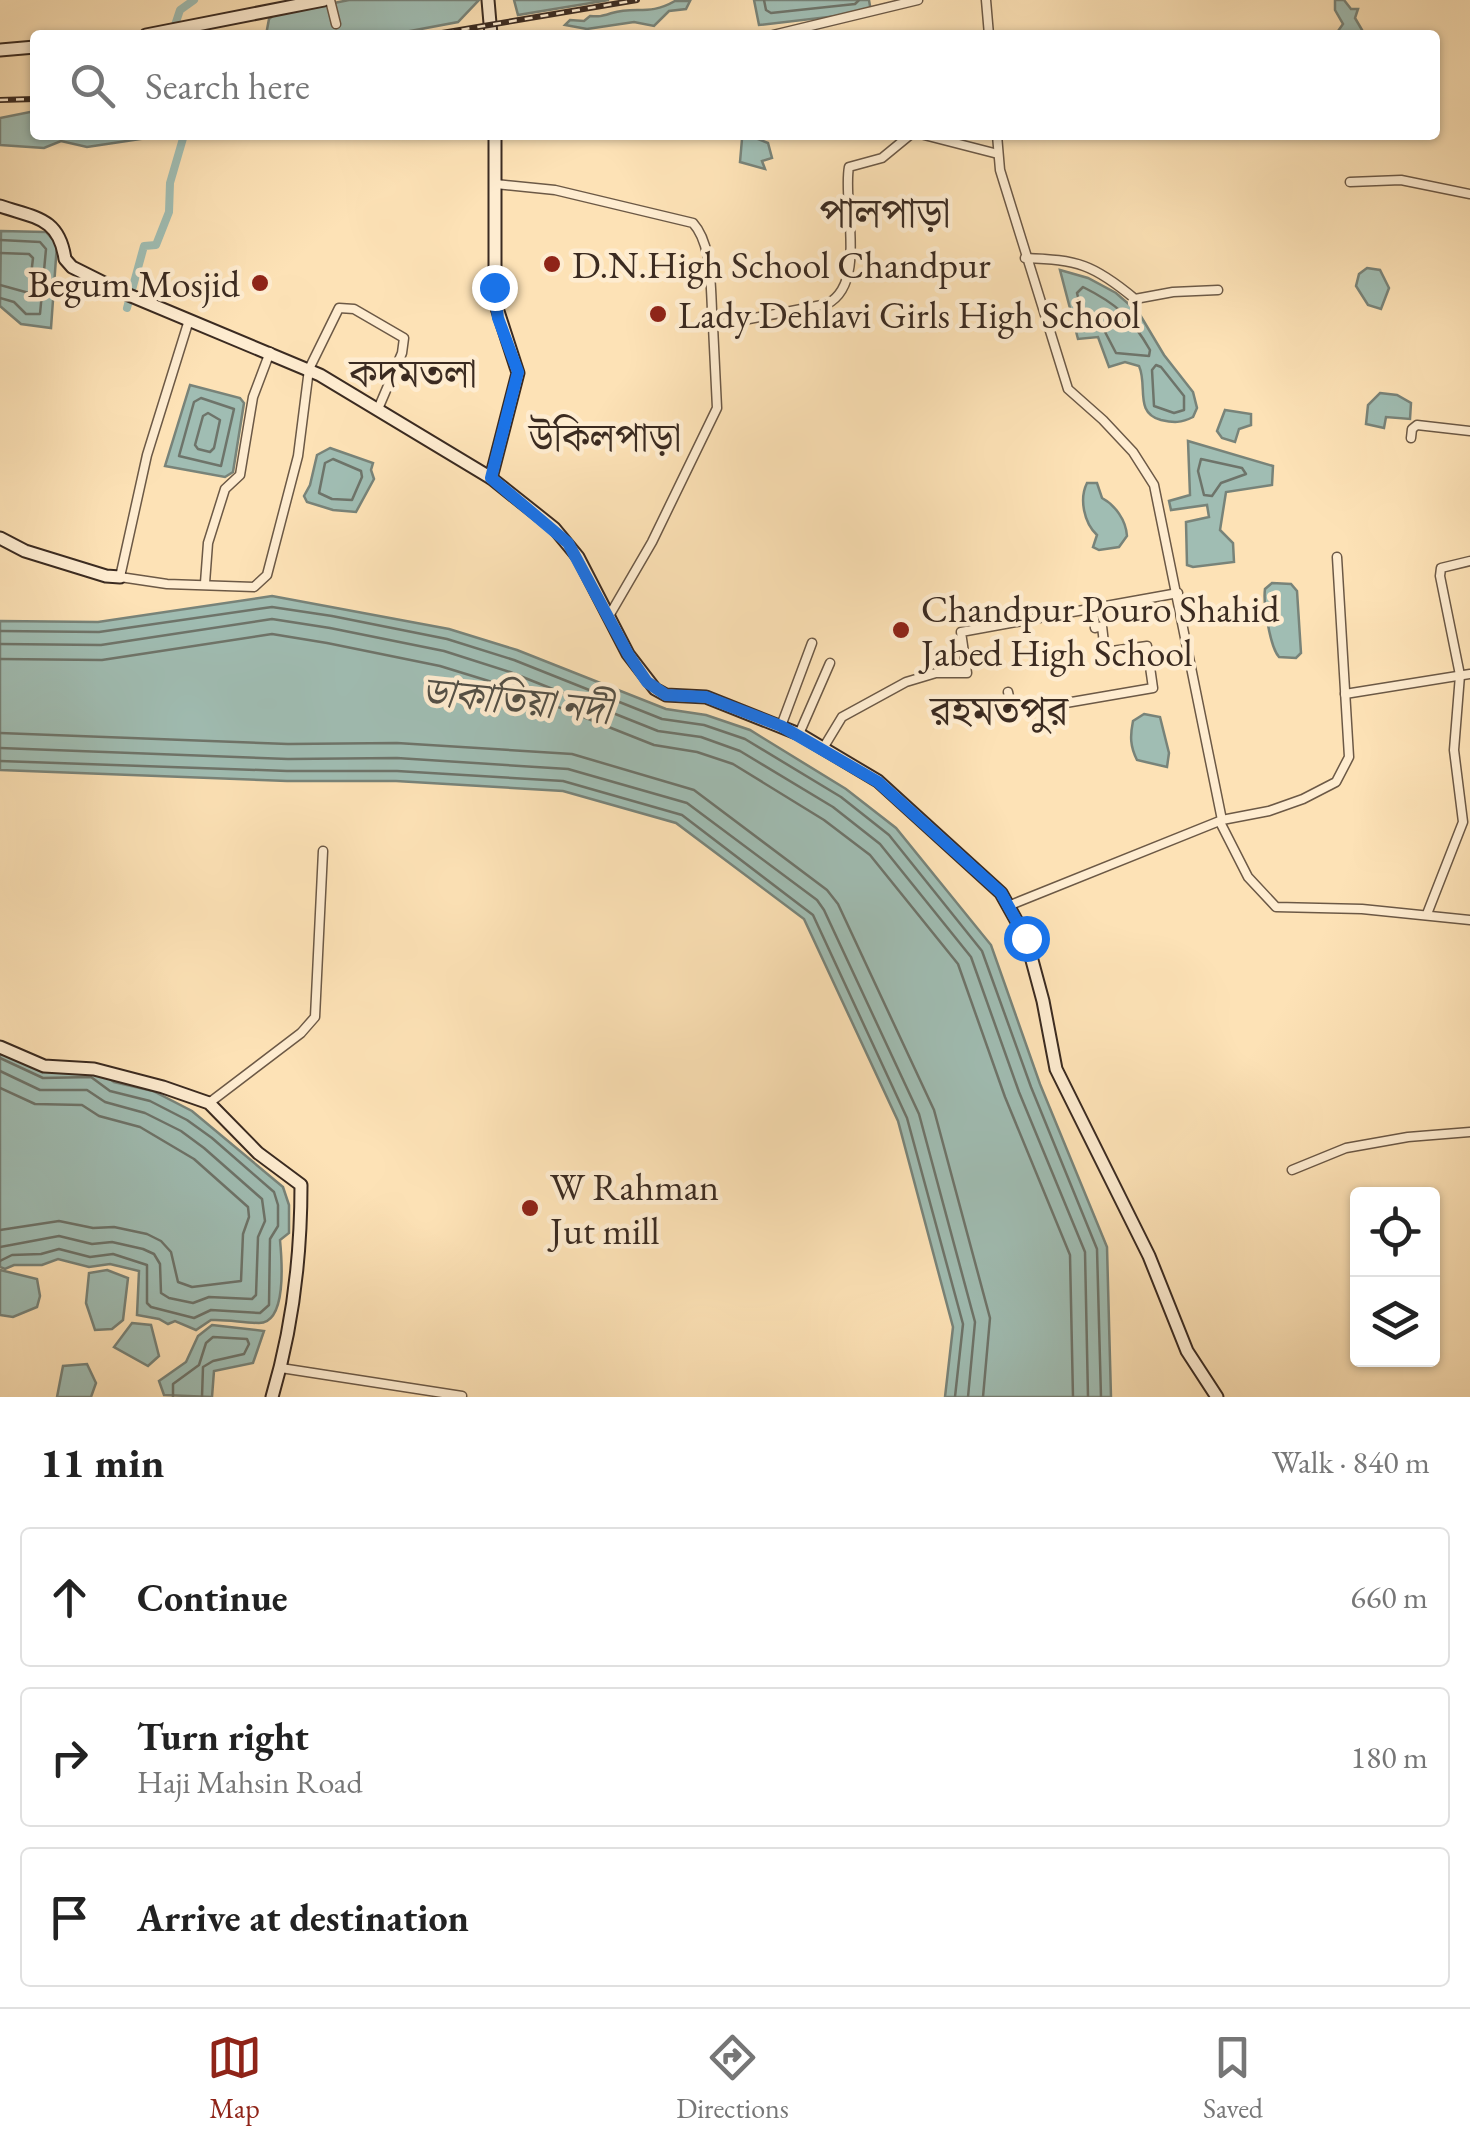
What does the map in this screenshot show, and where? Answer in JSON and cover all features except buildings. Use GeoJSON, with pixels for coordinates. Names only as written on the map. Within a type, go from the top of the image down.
{"type":"FeatureCollection","features":[{"type":"Feature","properties":{"kind":"main road"},"geometry":{"type":"LineString","coordinates":[[180,30],[327,0]]}},
{"type":"Feature","properties":{"kind":"main road"},"geometry":{"type":"LineString","coordinates":[[488,0],[491,30]]}},
{"type":"Feature","properties":{"kind":"main road"},"geometry":{"type":"LineString","coordinates":[[0,50],[30,47]]}},
{"type":"Feature","properties":{"kind":"main road"},"geometry":{"type":"LineString","coordinates":[[491,478],[518,372],[496,302],[494,140]]}},
{"type":"Feature","properties":{"kind":"main road"},"geometry":{"type":"LineString","coordinates":[[0,206],[50,224],[62,238],[65,260],[72,266],[124,293],[309,369],[491,478],[568,543],[628,654],[655,689],[666,695],[706,697],[798,734],[878,782],[1001,893],[1026,938],[1056,1069],[1149,1256],[1187,1350],[1217,1397]]}},
{"type":"Feature","properties":{"kind":"main road"},"geometry":{"type":"LineString","coordinates":[[0,538],[25,551],[120,577]]}},
{"type":"Feature","properties":{"kind":"main road"},"geometry":{"type":"LineString","coordinates":[[0,1047],[44,1066],[94,1068],[209,1104],[258,1154],[301,1185],[300,1237],[281,1368],[272,1397]]}},
{"type":"Feature","properties":{"kind":"street"},"geometry":{"type":"LineString","coordinates":[[327,0],[336,24]]}},
{"type":"Feature","properties":{"kind":"street"},"geometry":{"type":"LineString","coordinates":[[794,30],[918,0]]}},
{"type":"Feature","properties":{"kind":"street"},"geometry":{"type":"LineString","coordinates":[[986,0],[989,30]]}},
{"type":"Feature","properties":{"kind":"street"},"geometry":{"type":"LineString","coordinates":[[713,326],[828,304],[840,296],[849,257],[850,166],[882,158],[904,140]]}},
{"type":"Feature","properties":{"kind":"street"},"geometry":{"type":"LineString","coordinates":[[943,140],[998,154]]}},
{"type":"Feature","properties":{"kind":"street"},"geometry":{"type":"LineString","coordinates":[[997,140],[1000,170],[1068,390],[1104,420],[1133,452],[1154,485],[1221,821],[1248,877],[1276,907],[1427,914],[1470,920]]}},
{"type":"Feature","properties":{"kind":"street"},"geometry":{"type":"LineString","coordinates":[[1350,182],[1401,180],[1470,194]]}},
{"type":"Feature","properties":{"kind":"street"},"geometry":{"type":"LineString","coordinates":[[496,184],[555,190],[694,223],[701,232],[713,326],[717,408],[652,542],[610,616]]}},
{"type":"Feature","properties":{"kind":"street"},"geometry":{"type":"LineString","coordinates":[[1025,258],[1073,261],[1097,270],[1135,299],[1218,290]]}},
{"type":"Feature","properties":{"kind":"street"},"geometry":{"type":"LineString","coordinates":[[190,320],[146,455],[120,577],[166,584],[254,586],[267,575],[298,456],[309,369],[338,308],[354,310],[400,333],[405,345],[378,409]]}},
{"type":"Feature","properties":{"kind":"street"},"geometry":{"type":"LineString","coordinates":[[205,583],[208,543],[225,489],[240,474],[252,397],[270,352]]}},
{"type":"Feature","properties":{"kind":"street"},"geometry":{"type":"LineString","coordinates":[[1411,438],[1412,428],[1417,425],[1470,431]]}},
{"type":"Feature","properties":{"kind":"street"},"geometry":{"type":"LineString","coordinates":[[1008,906],[1221,821],[1302,799],[1341,778],[1348,757],[1337,557]]}},
{"type":"Feature","properties":{"kind":"street"},"geometry":{"type":"LineString","coordinates":[[1427,914],[1462,822],[1454,750],[1465,674],[1440,576],[1441,568],[1470,561]]}},
{"type":"Feature","properties":{"kind":"street"},"geometry":{"type":"LineString","coordinates":[[822,750],[842,716],[906,682],[936,673],[966,673],[961,632],[1178,593]]}},
{"type":"Feature","properties":{"kind":"street"},"geometry":{"type":"LineString","coordinates":[[1008,692],[1012,710],[1025,710],[1153,688],[1147,646],[1105,652],[1102,626],[1095,628],[1093,609]]}},
{"type":"Feature","properties":{"kind":"street"},"geometry":{"type":"LineString","coordinates":[[781,726],[812,644]]}},
{"type":"Feature","properties":{"kind":"street"},"geometry":{"type":"LineString","coordinates":[[798,734],[830,663]]}},
{"type":"Feature","properties":{"kind":"street"},"geometry":{"type":"LineString","coordinates":[[1345,694],[1465,674]]}},
{"type":"Feature","properties":{"kind":"street"},"geometry":{"type":"LineString","coordinates":[[209,1104],[301,1033],[314,1017],[323,851]]}},
{"type":"Feature","properties":{"kind":"street"},"geometry":{"type":"LineString","coordinates":[[1292,1170],[1346,1148],[1470,1132]]}},
{"type":"Feature","properties":{"kind":"street"},"geometry":{"type":"LineString","coordinates":[[281,1368],[462,1396]]}},
{"type":"Feature","properties":{"kind":"water"},"geometry":{"type":"Polygon","coordinates":[[[349,0],[479,0],[458,22],[416,30],[267,30],[274,15],[349,0]]]}},
{"type":"Feature","properties":{"kind":"water"},"geometry":{"type":"Polygon","coordinates":[[[514,0],[609,0],[518,15],[514,0]]]}},
{"type":"Feature","properties":{"kind":"water"},"geometry":{"type":"Polygon","coordinates":[[[754,0],[869,0],[871,12],[759,25],[754,0]]]}},
{"type":"Feature","properties":{"kind":"water"},"geometry":{"type":"Polygon","coordinates":[[[1335,0],[1344,0],[1351,9],[1358,9],[1355,18],[1362,30],[1339,30],[1343,24],[1335,10],[1335,0]]]}},
{"type":"Feature","properties":{"kind":"water"},"geometry":{"type":"Polygon","coordinates":[[[675,1],[690,1],[686,9],[669,11],[654,26],[634,22],[587,29],[565,25],[570,20],[658,8],[675,1]]]}},
{"type":"Feature","properties":{"kind":"water"},"geometry":{"type":"Polygon","coordinates":[[[30,112],[30,140],[134,140],[87,147],[61,141],[44,148],[0,145],[0,118],[30,112]]]}},
{"type":"Feature","properties":{"kind":"water"},"geometry":{"type":"Polygon","coordinates":[[[742,140],[768,143],[772,158],[762,161],[765,169],[740,162],[742,140]]]}},
{"type":"Feature","properties":{"kind":"water"},"geometry":{"type":"Polygon","coordinates":[[[1,231],[46,232],[57,244],[51,328],[21,324],[0,306],[1,231]]]}},
{"type":"Feature","properties":{"kind":"water"},"geometry":{"type":"Polygon","coordinates":[[[1367,268],[1380,270],[1389,288],[1381,309],[1368,305],[1356,286],[1359,274],[1367,268]]]}},
{"type":"Feature","properties":{"kind":"water"},"geometry":{"type":"Polygon","coordinates":[[[1060,270],[1088,278],[1116,293],[1139,313],[1164,355],[1193,392],[1197,408],[1193,417],[1174,422],[1153,416],[1145,405],[1139,366],[1125,362],[1109,367],[1098,337],[1078,339],[1060,270]]]}},
{"type":"Feature","properties":{"kind":"water"},"geometry":{"type":"Polygon","coordinates":[[[190,385],[240,398],[244,403],[233,472],[225,477],[165,466],[190,385]]]}},
{"type":"Feature","properties":{"kind":"water"},"geometry":{"type":"Polygon","coordinates":[[[1380,393],[1397,395],[1411,403],[1410,419],[1386,417],[1384,428],[1366,424],[1368,405],[1380,393]]]}},
{"type":"Feature","properties":{"kind":"water"},"geometry":{"type":"Polygon","coordinates":[[[1225,410],[1251,414],[1251,425],[1239,429],[1235,442],[1222,438],[1217,431],[1225,410]]]}},
{"type":"Feature","properties":{"kind":"water"},"geometry":{"type":"Polygon","coordinates":[[[1188,441],[1273,466],[1272,485],[1226,492],[1220,530],[1233,543],[1234,562],[1187,565],[1186,522],[1209,517],[1207,505],[1171,510],[1169,501],[1190,495],[1188,441]]]}},
{"type":"Feature","properties":{"kind":"water"},"geometry":{"type":"Polygon","coordinates":[[[330,448],[373,463],[374,479],[356,512],[307,502],[304,496],[317,455],[330,448]]]}},
{"type":"Feature","properties":{"kind":"water"},"geometry":{"type":"Polygon","coordinates":[[[1087,483],[1097,483],[1102,498],[1122,519],[1127,536],[1119,547],[1093,547],[1097,535],[1083,503],[1087,483]]]}},
{"type":"Feature","properties":{"kind":"water"},"geometry":{"type":"Polygon","coordinates":[[[1272,583],[1291,584],[1297,591],[1301,653],[1296,658],[1279,657],[1273,644],[1265,596],[1265,589],[1272,583]]]}},
{"type":"Feature","properties":{"kind":"water","name":"ডাকাতিয়া নদী"},"geometry":{"type":"Polygon","coordinates":[[[272,596],[449,629],[517,650],[666,709],[706,715],[750,730],[846,789],[896,828],[991,945],[1040,1084],[1107,1247],[1111,1397],[945,1397],[953,1327],[898,1121],[804,919],[676,823],[563,791],[396,781],[287,781],[0,770],[0,621],[98,622],[272,596]]]}},
{"type":"Feature","properties":{"kind":"water"},"geometry":{"type":"Polygon","coordinates":[[[1144,714],[1160,717],[1169,753],[1167,767],[1137,760],[1131,741],[1133,721],[1144,714]]]}},
{"type":"Feature","properties":{"kind":"water"},"geometry":{"type":"Polygon","coordinates":[[[0,1048],[47,1068],[94,1067],[114,1082],[153,1091],[192,1111],[283,1187],[289,1205],[289,1233],[280,1240],[281,1289],[268,1320],[211,1320],[196,1330],[175,1321],[168,1324],[137,1315],[139,1271],[110,1264],[89,1267],[58,1259],[42,1265],[0,1267],[0,1048]]]}},
{"type":"Feature","properties":{"kind":"water"},"geometry":{"type":"Polygon","coordinates":[[[0,1270],[37,1279],[37,1307],[13,1317],[0,1315],[0,1270]]]}},
{"type":"Feature","properties":{"kind":"water"},"geometry":{"type":"Polygon","coordinates":[[[107,1270],[128,1278],[123,1320],[112,1329],[95,1330],[86,1303],[89,1273],[107,1270]]]}},
{"type":"Feature","properties":{"kind":"water"},"geometry":{"type":"Polygon","coordinates":[[[132,1323],[151,1325],[159,1356],[148,1366],[114,1347],[132,1323]]]}},
{"type":"Feature","properties":{"kind":"water"},"geometry":{"type":"Polygon","coordinates":[[[212,1325],[264,1331],[253,1363],[214,1371],[212,1397],[164,1395],[159,1381],[186,1362],[198,1336],[212,1325]]]}},
{"type":"Feature","properties":{"kind":"water"},"geometry":{"type":"Polygon","coordinates":[[[87,1364],[96,1383],[91,1397],[57,1397],[63,1366],[87,1364]]]}},
{"type":"Feature","properties":{"kind":"waterway"},"geometry":{"type":"LineString","coordinates":[[173,30],[180,10],[194,0]]}},
{"type":"Feature","properties":{"kind":"waterway"},"geometry":{"type":"LineString","coordinates":[[127,308],[144,246],[156,245],[169,212],[170,183],[183,140]]}},
{"type":"Feature","properties":{"kind":"railway"},"geometry":{"type":"LineString","coordinates":[[460,30],[637,0]]}},
{"type":"Feature","properties":{"kind":"railway"},"geometry":{"type":"LineString","coordinates":[[0,100],[30,99]]}},
{"type":"Feature","properties":{"kind":"place","name":"D.N.High School Chandpur"},"geometry":{"type":"Point","coordinates":[552,264]}},
{"type":"Feature","properties":{"kind":"place","name":"Begum Mosjid"},"geometry":{"type":"Point","coordinates":[260,283]}},
{"type":"Feature","properties":{"kind":"place","name":"Lady Dehlavi Girls High School"},"geometry":{"type":"Point","coordinates":[658,314]}},
{"type":"Feature","properties":{"kind":"place","name":"Chandpur Pouro Shahid Jabed High School"},"geometry":{"type":"Point","coordinates":[901,630]}},
{"type":"Feature","properties":{"kind":"place","name":"W Rahman Jut mill"},"geometry":{"type":"Point","coordinates":[530,1208]}},
{"type":"Feature","properties":{"kind":"district","name":"পালপাড়া"},"geometry":{"type":"Point","coordinates":[885,212]}},
{"type":"Feature","properties":{"kind":"district","name":"কদমতলা"},"geometry":{"type":"Point","coordinates":[413,373]}},
{"type":"Feature","properties":{"kind":"district","name":"উকিলপাড়া"},"geometry":{"type":"Point","coordinates":[605,437]}},
{"type":"Feature","properties":{"kind":"district","name":"রহমতপুর"},"geometry":{"type":"Point","coordinates":[999,710]}},
{"type":"Feature","properties":{"kind":"route"},"geometry":{"type":"LineString","coordinates":[[494,287],[498,318],[517,365],[518,381],[491,478],[568,543],[647,682],[666,695],[706,697],[781,726],[878,782],[1001,893],[1026,938]]}}]}
